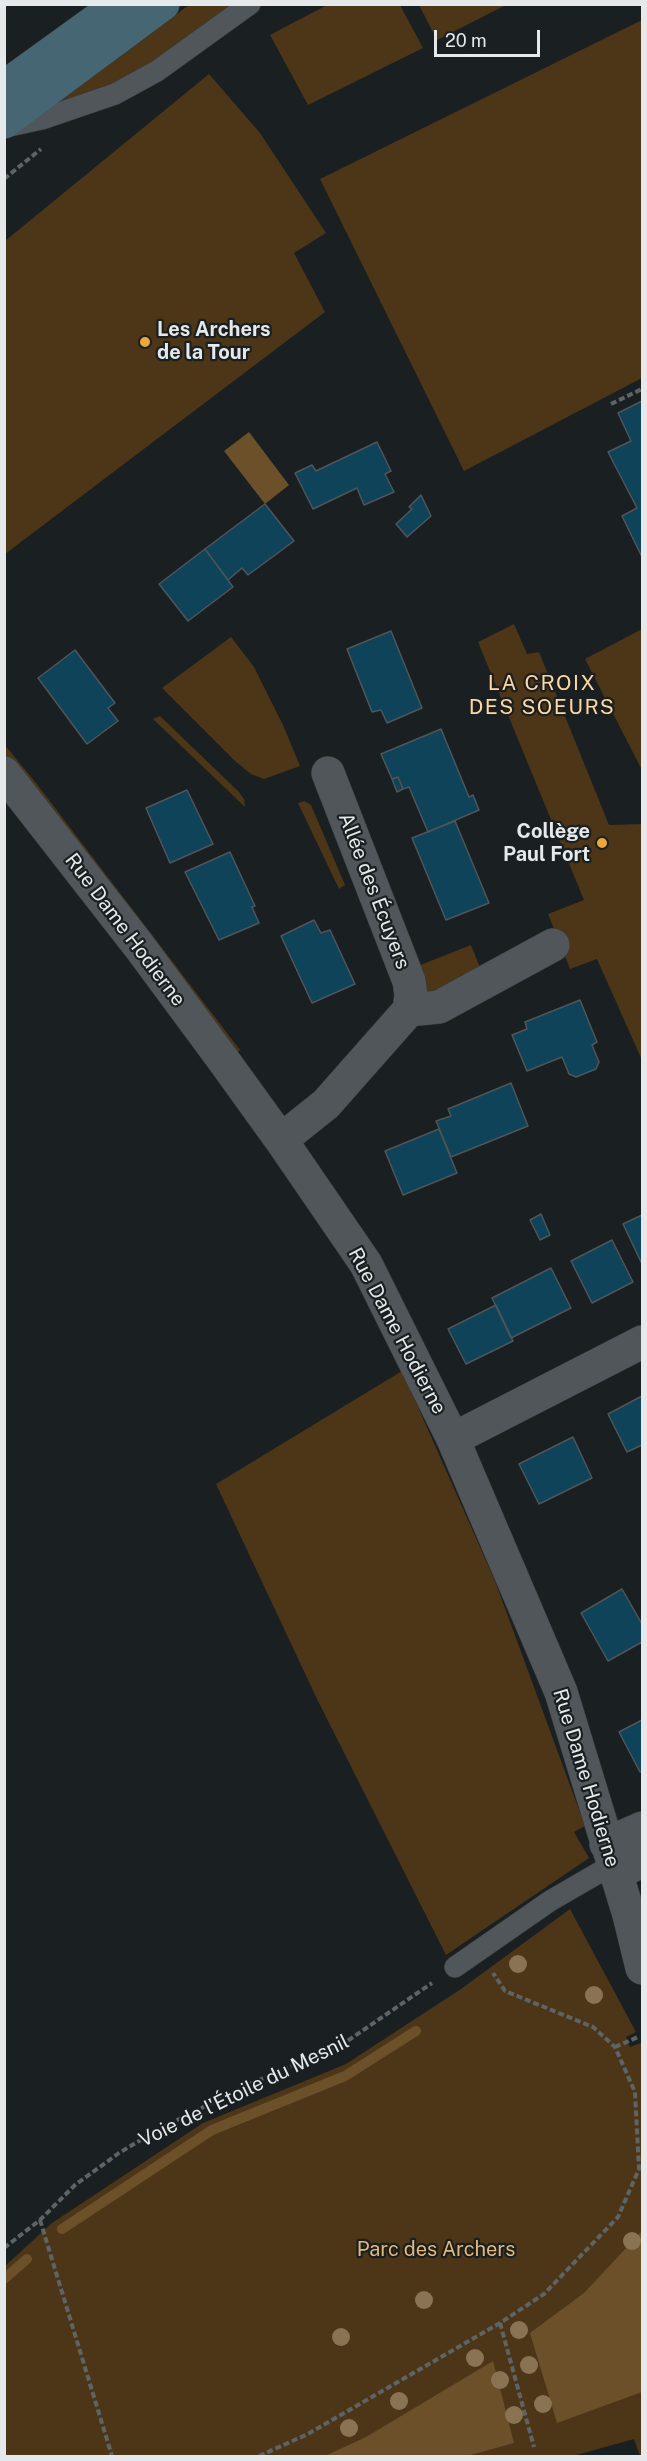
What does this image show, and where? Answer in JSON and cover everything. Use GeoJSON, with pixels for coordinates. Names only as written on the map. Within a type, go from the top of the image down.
{"type":"FeatureCollection","features":[{"type":"Feature","properties":{"kind":"main road"},"geometry":{"type":"LineString","coordinates":[[4,87],[118,4]]}},
{"type":"Feature","properties":{"kind":"main road"},"geometry":{"type":"LineString","coordinates":[[4,122],[163,4]]}},
{"type":"Feature","properties":{"kind":"street","name":"Rue Dame Hodierne"},"geometry":{"type":"LineString","coordinates":[[4,773],[139,946],[281,1140],[366,1264],[453,1439],[561,1692],[619,1861],[642,1968]]}},
{"type":"Feature","properties":{"kind":"street","name":"Allée des Écuyers"},"geometry":{"type":"LineString","coordinates":[[328,773],[409,981],[411,995],[409,1010]]}},
{"type":"Feature","properties":{"kind":"street"},"geometry":{"type":"LineString","coordinates":[[281,1140],[326,1104],[409,1010],[439,1006],[553,945]]}},
{"type":"Feature","properties":{"kind":"street"},"geometry":{"type":"LineString","coordinates":[[453,1439],[642,1342]]}},
{"type":"Feature","properties":{"kind":"street"},"geometry":{"type":"LineString","coordinates":[[619,1861],[642,1828]]}},
{"type":"Feature","properties":{"kind":"lane"},"geometry":{"type":"LineString","coordinates":[[4,127],[42,119],[115,94],[157,71],[250,4]]}},
{"type":"Feature","properties":{"kind":"lane"},"geometry":{"type":"LineString","coordinates":[[454,1967],[550,1901],[619,1861]]}},
{"type":"Feature","properties":{"kind":"path"},"geometry":{"type":"LineString","coordinates":[[611,404],[642,389]]}},
{"type":"Feature","properties":{"kind":"path"},"geometry":{"type":"LineString","coordinates":[[259,2457],[308,2434],[500,2323],[544,2294],[618,2217],[639,2169],[635,2092],[615,2047],[593,2027],[505,1991],[489,1968],[482,1948]]}},
{"type":"Feature","properties":{"kind":"path","name":"Voie de l'Étoile du Mesnil"},"geometry":{"type":"LineString","coordinates":[[4,2248],[40,2220],[75,2185],[119,2153],[159,2129],[250,2084],[343,2044],[454,1967]]}},
{"type":"Feature","properties":{"kind":"path"},"geometry":{"type":"LineString","coordinates":[[615,2047],[638,2037]]}},
{"type":"Feature","properties":{"kind":"path"},"geometry":{"type":"LineString","coordinates":[[40,2220],[112,2457]]}},
{"type":"Feature","properties":{"kind":"path"},"geometry":{"type":"LineString","coordinates":[[500,2323],[534,2447]]}},
{"type":"Feature","properties":{"kind":"green space"},"geometry":{"type":"Polygon","coordinates":[[[329,4],[400,5],[423,48],[308,105],[270,35],[329,4]]]}},
{"type":"Feature","properties":{"kind":"green space"},"geometry":{"type":"Polygon","coordinates":[[[189,5],[232,5],[131,77],[48,108],[189,5]]]}},
{"type":"Feature","properties":{"kind":"green space"},"geometry":{"type":"Polygon","coordinates":[[[419,5],[506,5],[437,40],[419,5]]]}},
{"type":"Feature","properties":{"kind":"green space"},"geometry":{"type":"Polygon","coordinates":[[[642,20],[642,378],[464,471],[320,179],[642,20]]]}},
{"type":"Feature","properties":{"kind":"green space","name":"Les Archers de la Tour"},"geometry":{"type":"Polygon","coordinates":[[[209,74],[260,133],[326,233],[294,253],[325,312],[5,554],[5,241],[209,74]]]}},
{"type":"Feature","properties":{"kind":"green space"},"geometry":{"type":"Polygon","coordinates":[[[514,624],[527,654],[539,652],[609,825],[642,824],[642,1060],[597,959],[570,969],[548,914],[584,900],[478,642],[514,624]]]}},
{"type":"Feature","properties":{"kind":"green space"},"geometry":{"type":"Polygon","coordinates":[[[642,629],[642,770],[585,659],[642,629]]]}},
{"type":"Feature","properties":{"kind":"green space"},"geometry":{"type":"Polygon","coordinates":[[[231,637],[254,667],[283,725],[300,766],[264,779],[251,774],[162,688],[231,637]]]}},
{"type":"Feature","properties":{"kind":"green space"},"geometry":{"type":"Polygon","coordinates":[[[160,716],[238,791],[244,799],[245,807],[153,719],[160,716]]]}},
{"type":"Feature","properties":{"kind":"green space"},"geometry":{"type":"Polygon","coordinates":[[[4,744],[240,1050],[235,1054],[5,757],[4,744]]]}},
{"type":"Feature","properties":{"kind":"green space"},"geometry":{"type":"Polygon","coordinates":[[[304,801],[311,805],[345,885],[339,889],[298,803],[304,801]]]}},
{"type":"Feature","properties":{"kind":"green space"},"geometry":{"type":"Polygon","coordinates":[[[471,945],[482,973],[431,992],[427,991],[418,966],[471,945]]]}},
{"type":"Feature","properties":{"kind":"green space"},"geometry":{"type":"Polygon","coordinates":[[[402,1371],[495,1581],[585,1826],[574,1832],[589,1858],[446,1955],[318,1701],[216,1484],[402,1371]]]}},
{"type":"Feature","properties":{"kind":"green space","name":"Parc des Archers"},"geometry":{"type":"Polygon","coordinates":[[[570,1909],[636,2032],[626,2037],[630,2047],[641,2043],[642,2047],[642,2456],[640,2456],[634,2439],[573,2456],[5,2456],[5,2266],[52,2223],[203,2123],[346,2064],[461,1989],[570,1909]]]}},
{"type":"Feature","properties":{"kind":"shaded area"},"geometry":{"type":"Polygon","coordinates":[[[249,432],[289,485],[265,504],[224,451],[249,432]]]}},
{"type":"Feature","properties":{"kind":"shaded area"},"geometry":{"type":"Polygon","coordinates":[[[642,2231],[642,2392],[557,2423],[530,2333],[584,2293],[642,2231]]]}},
{"type":"Feature","properties":{"kind":"shaded area"},"geometry":{"type":"Polygon","coordinates":[[[493,2361],[514,2443],[467,2456],[325,2456],[366,2437],[493,2361]]]}},
{"type":"Feature","properties":{"kind":"building"},"geometry":{"type":"Polygon","coordinates":[[[642,401],[642,557],[622,516],[637,508],[608,452],[631,441],[618,413],[642,401]]]}},
{"type":"Feature","properties":{"kind":"building"},"geometry":{"type":"Polygon","coordinates":[[[377,442],[391,471],[385,474],[394,492],[364,505],[357,488],[313,509],[295,473],[312,465],[316,471],[377,442]]]}},
{"type":"Feature","properties":{"kind":"building"},"geometry":{"type":"Polygon","coordinates":[[[421,495],[431,516],[407,537],[396,524],[412,509],[409,507],[421,495]]]}},
{"type":"Feature","properties":{"kind":"building"},"geometry":{"type":"Polygon","coordinates":[[[265,504],[294,541],[248,575],[242,568],[228,580],[205,549],[265,504]]]}},
{"type":"Feature","properties":{"kind":"building"},"geometry":{"type":"Polygon","coordinates":[[[205,549],[233,587],[188,621],[159,584],[205,549]]]}},
{"type":"Feature","properties":{"kind":"building"},"geometry":{"type":"Polygon","coordinates":[[[391,631],[422,708],[387,723],[381,710],[372,712],[347,649],[391,631]]]}},
{"type":"Feature","properties":{"kind":"building"},"geometry":{"type":"Polygon","coordinates":[[[75,650],[115,703],[108,708],[118,721],[87,744],[38,678],[75,650]]]}},
{"type":"Feature","properties":{"kind":"building"},"geometry":{"type":"Polygon","coordinates":[[[441,729],[469,797],[473,795],[479,810],[428,832],[409,787],[403,789],[398,777],[392,779],[381,754],[441,729]]]}},
{"type":"Feature","properties":{"kind":"building"},"geometry":{"type":"Polygon","coordinates":[[[398,777],[403,789],[397,792],[392,779],[398,777]]]}},
{"type":"Feature","properties":{"kind":"building"},"geometry":{"type":"Polygon","coordinates":[[[187,790],[213,844],[170,863],[146,808],[187,790]]]}},
{"type":"Feature","properties":{"kind":"building"},"geometry":{"type":"Polygon","coordinates":[[[455,821],[489,903],[446,920],[412,838],[455,821]]]}},
{"type":"Feature","properties":{"kind":"building"},"geometry":{"type":"Polygon","coordinates":[[[230,852],[255,906],[252,907],[259,923],[219,940],[185,872],[230,852]]]}},
{"type":"Feature","properties":{"kind":"building"},"geometry":{"type":"Polygon","coordinates":[[[314,920],[321,933],[330,930],[355,984],[312,1003],[281,936],[314,920]]]}},
{"type":"Feature","properties":{"kind":"building"},"geometry":{"type":"Polygon","coordinates":[[[580,1000],[597,1042],[592,1045],[599,1062],[596,1069],[576,1077],[569,1074],[562,1057],[527,1071],[512,1035],[527,1029],[525,1022],[580,1000]]]}},
{"type":"Feature","properties":{"kind":"building"},"geometry":{"type":"Polygon","coordinates":[[[511,1083],[528,1126],[451,1157],[436,1121],[451,1116],[448,1109],[511,1083]]]}},
{"type":"Feature","properties":{"kind":"building"},"geometry":{"type":"Polygon","coordinates":[[[439,1129],[457,1173],[403,1195],[385,1151],[439,1129]]]}},
{"type":"Feature","properties":{"kind":"building"},"geometry":{"type":"Polygon","coordinates":[[[541,1214],[550,1235],[540,1240],[530,1220],[541,1214]]]}},
{"type":"Feature","properties":{"kind":"building"},"geometry":{"type":"Polygon","coordinates":[[[642,1215],[642,1264],[623,1224],[642,1215]]]}},
{"type":"Feature","properties":{"kind":"building"},"geometry":{"type":"Polygon","coordinates":[[[612,1240],[633,1282],[592,1303],[571,1261],[612,1240]]]}},
{"type":"Feature","properties":{"kind":"building"},"geometry":{"type":"Polygon","coordinates":[[[551,1268],[571,1308],[511,1338],[492,1298],[551,1268]]]}},
{"type":"Feature","properties":{"kind":"building"},"geometry":{"type":"Polygon","coordinates":[[[496,1305],[513,1341],[466,1364],[448,1329],[496,1305]]]}},
{"type":"Feature","properties":{"kind":"building"},"geometry":{"type":"Polygon","coordinates":[[[642,1396],[642,1445],[627,1452],[608,1414],[642,1396]]]}},
{"type":"Feature","properties":{"kind":"building"},"geometry":{"type":"Polygon","coordinates":[[[573,1437],[592,1478],[539,1504],[519,1464],[573,1437]]]}},
{"type":"Feature","properties":{"kind":"building"},"geometry":{"type":"Polygon","coordinates":[[[622,1589],[642,1624],[642,1642],[608,1661],[581,1613],[622,1589]]]}},
{"type":"Feature","properties":{"kind":"building"},"geometry":{"type":"Polygon","coordinates":[[[642,1720],[642,1771],[640,1772],[619,1732],[642,1720]]]}},
{"type":"Feature","properties":{"kind":"waterway"},"geometry":{"type":"LineString","coordinates":[[62,2229],[212,2130],[345,2076],[416,2031]]}},
{"type":"Feature","properties":{"kind":"waterway"},"geometry":{"type":"LineString","coordinates":[[4,2279],[27,2259]]}},
{"type":"Feature","properties":{"kind":"place","name":"Les Archers de la Tour"},"geometry":{"type":"Point","coordinates":[145,342]}},
{"type":"Feature","properties":{"kind":"place","name":"Collège Paul Fort"},"geometry":{"type":"Point","coordinates":[602,843]}},
{"type":"Feature","properties":{"kind":"district","name":"LA CROIX DES SOEURS"},"geometry":{"type":"Point","coordinates":[542,696]}}]}
